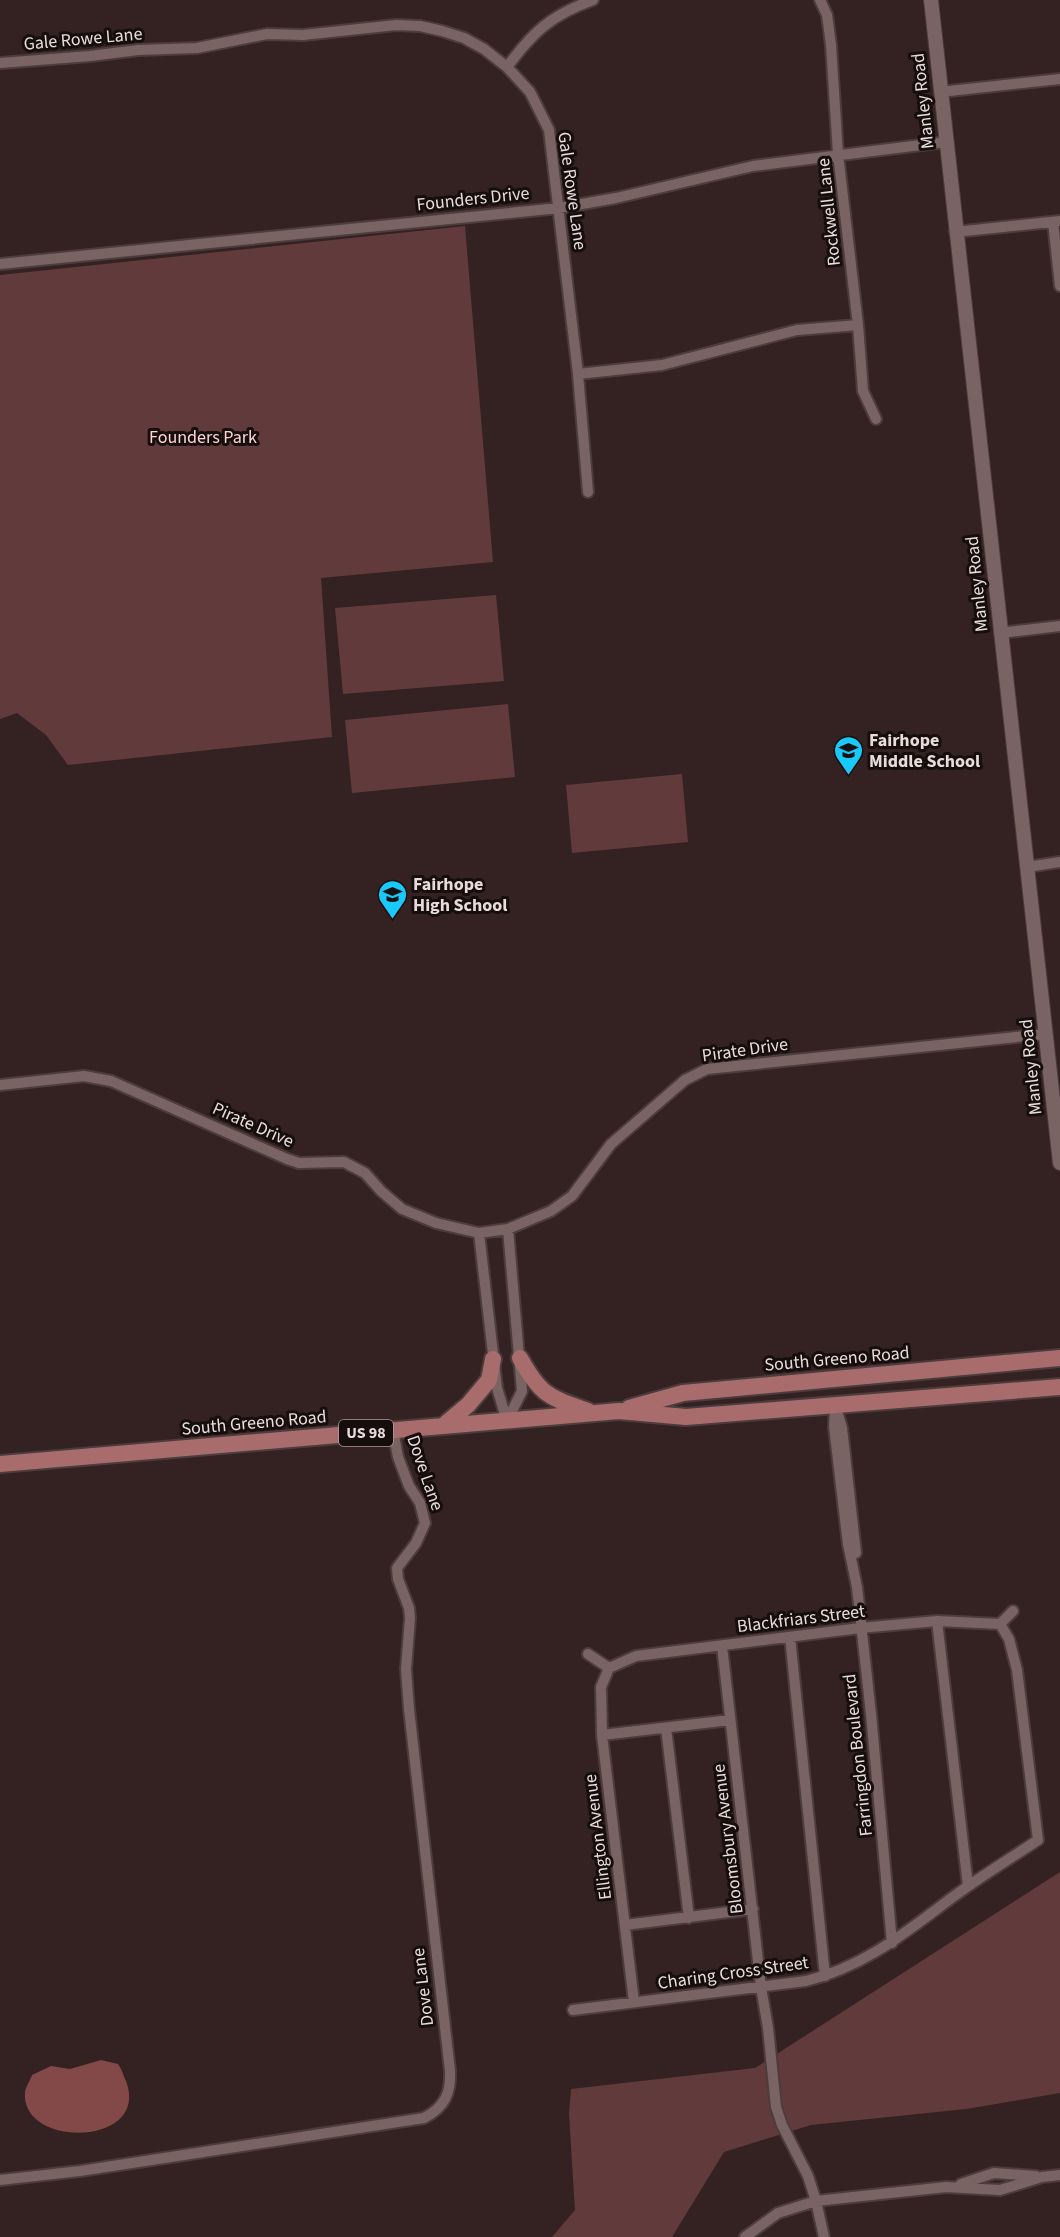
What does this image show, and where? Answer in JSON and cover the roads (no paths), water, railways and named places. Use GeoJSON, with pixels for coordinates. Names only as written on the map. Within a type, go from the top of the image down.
{"type":"FeatureCollection","features":[{"type":"Feature","properties":{"kind":"main road"},"geometry":{"type":"LineString","coordinates":[[520,1358],[533,1382],[544,1393],[554,1399],[595,1413]]}},
{"type":"Feature","properties":{"kind":"main road","name":"South Greeno Road"},"geometry":{"type":"LineString","coordinates":[[619,1411],[682,1393],[1060,1358]]}},
{"type":"Feature","properties":{"kind":"main road"},"geometry":{"type":"LineString","coordinates":[[443,1426],[468,1405],[489,1380],[492,1359]]}},
{"type":"Feature","properties":{"kind":"main road","name":"South Greeno Road"},"geometry":{"type":"LineString","coordinates":[[0,1464],[619,1411],[686,1417],[1060,1388]]}},
{"type":"Feature","properties":{"kind":"street"},"geometry":{"type":"LineString","coordinates":[[507,67],[529,37],[548,21],[593,0]]}},
{"type":"Feature","properties":{"kind":"street","name":"Rockwell Lane"},"geometry":{"type":"LineString","coordinates":[[820,0],[827,15],[831,45],[838,154],[858,325],[863,391],[876,419]]}},
{"type":"Feature","properties":{"kind":"street","name":"Manley Road"},"geometry":{"type":"LineString","coordinates":[[931,0],[1060,1163]]}},
{"type":"Feature","properties":{"kind":"street","name":"Gale Rowe Lane"},"geometry":{"type":"LineString","coordinates":[[0,63],[138,50],[197,48],[267,34],[303,35],[396,25],[420,26],[464,38],[484,49],[507,67],[530,92],[549,130],[578,374],[588,492]]}},
{"type":"Feature","properties":{"kind":"street"},"geometry":{"type":"LineString","coordinates":[[940,92],[1060,79]]}},
{"type":"Feature","properties":{"kind":"street","name":"Founders Drive"},"geometry":{"type":"LineString","coordinates":[[0,264],[559,207],[616,198],[753,165],[945,142]]}},
{"type":"Feature","properties":{"kind":"street"},"geometry":{"type":"LineString","coordinates":[[955,232],[1057,222],[1060,286]]}},
{"type":"Feature","properties":{"kind":"street"},"geometry":{"type":"LineString","coordinates":[[578,374],[662,365],[797,330],[858,325]]}},
{"type":"Feature","properties":{"kind":"street"},"geometry":{"type":"LineString","coordinates":[[1000,633],[1060,626]]}},
{"type":"Feature","properties":{"kind":"street"},"geometry":{"type":"LineString","coordinates":[[1027,867],[1060,862]]}},
{"type":"Feature","properties":{"kind":"street","name":"Pirate Drive"},"geometry":{"type":"LineString","coordinates":[[0,1085],[84,1076],[111,1081],[287,1160],[299,1163],[344,1162],[366,1173],[381,1191],[402,1209],[436,1223],[479,1233],[508,1229],[551,1211],[572,1196],[611,1144],[685,1080],[707,1069],[1046,1034]]}},
{"type":"Feature","properties":{"kind":"street"},"geometry":{"type":"LineString","coordinates":[[507,1420],[522,1391],[508,1229]]}},
{"type":"Feature","properties":{"kind":"street"},"geometry":{"type":"LineString","coordinates":[[479,1233],[492,1359],[497,1388],[507,1420]]}},
{"type":"Feature","properties":{"kind":"street","name":"Farringdon Boulevard"},"geometry":{"type":"LineString","coordinates":[[835,1406],[844,1439],[856,1551],[854,1565],[872,1714],[892,1943]]}},
{"type":"Feature","properties":{"kind":"street","name":"Dove Lane"},"geometry":{"type":"LineString","coordinates":[[0,2180],[80,2171],[415,2120],[438,2110],[447,2097],[450,2071],[407,1679],[406,1659],[410,1618],[406,1598],[398,1579],[397,1568],[416,1543],[425,1523],[420,1503],[409,1486],[398,1457],[393,1430]]}},
{"type":"Feature","properties":{"kind":"street"},"geometry":{"type":"LineString","coordinates":[[1000,1624],[1013,1611]]}},
{"type":"Feature","properties":{"kind":"street"},"geometry":{"type":"LineString","coordinates":[[937,1622],[968,1886]]}},
{"type":"Feature","properties":{"kind":"street","name":"Blackfriars Street"},"geometry":{"type":"LineString","coordinates":[[609,1668],[636,1656],[860,1628],[937,1622],[1000,1624]]}},
{"type":"Feature","properties":{"kind":"street","name":"Charing Cross Street"},"geometry":{"type":"LineString","coordinates":[[573,2010],[761,1987],[825,1976],[858,1963],[892,1943],[968,1886],[1038,1840],[1017,1671],[1009,1639],[1000,1624]]}},
{"type":"Feature","properties":{"kind":"street"},"geometry":{"type":"LineString","coordinates":[[790,1637],[825,1976]]}},
{"type":"Feature","properties":{"kind":"street","name":"Bloomsbury Avenue"},"geometry":{"type":"LineString","coordinates":[[722,1646],[776,2107],[782,2125],[808,2176],[824,2237]]}},
{"type":"Feature","properties":{"kind":"street"},"geometry":{"type":"LineString","coordinates":[[588,1654],[609,1668]]}},
{"type":"Feature","properties":{"kind":"street","name":"Ellington Avenue"},"geometry":{"type":"LineString","coordinates":[[609,1668],[601,1686],[602,1735],[634,2002]]}},
{"type":"Feature","properties":{"kind":"street"},"geometry":{"type":"LineString","coordinates":[[602,1735],[730,1720]]}},
{"type":"Feature","properties":{"kind":"street"},"geometry":{"type":"LineString","coordinates":[[666,1728],[689,1918]]}},
{"type":"Feature","properties":{"kind":"street"},"geometry":{"type":"LineString","coordinates":[[625,1925],[753,1909]]}},
{"type":"Feature","properties":{"kind":"street"},"geometry":{"type":"LineString","coordinates":[[745,2237],[778,2213],[816,2201],[946,2187],[994,2173],[1042,2177]]}},
{"type":"Feature","properties":{"kind":"street"},"geometry":{"type":"LineString","coordinates":[[946,2187],[1000,2190],[1042,2177],[1060,2175]]}},
{"type":"Feature","properties":{"kind":"place","name":"Fairhope Middle School"},"geometry":{"type":"Point","coordinates":[848,776]}},
{"type":"Feature","properties":{"kind":"place","name":"Fairhope High School"},"geometry":{"type":"Point","coordinates":[392,920]}},
{"type":"Feature","properties":{"kind":"park label","name":"Founders Park"},"geometry":{"type":"Point","coordinates":[203,437]}}]}
